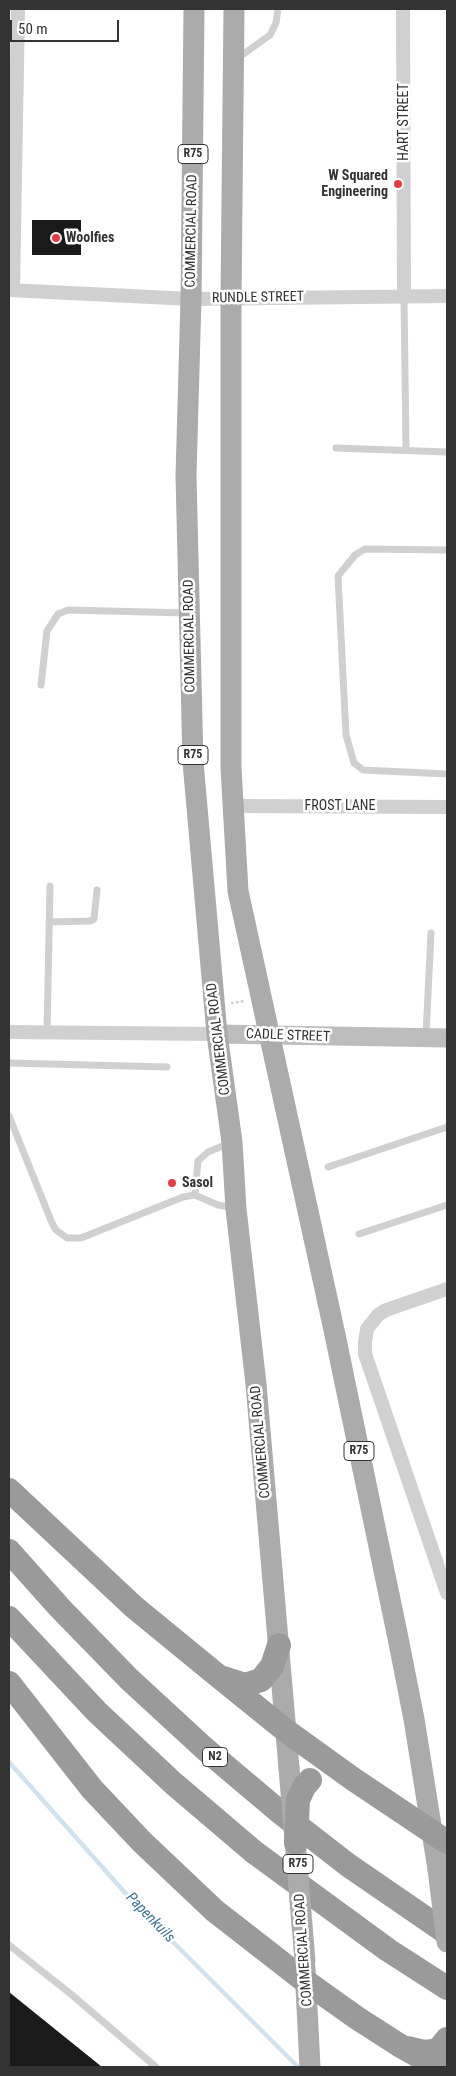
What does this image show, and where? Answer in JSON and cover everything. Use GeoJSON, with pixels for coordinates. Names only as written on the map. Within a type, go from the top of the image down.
{"type":"FeatureCollection","features":[{"type":"Feature","properties":{"kind":"highway"},"geometry":{"type":"LineString","coordinates":[[9,1490],[134,1607],[285,1730],[440,1837]]}},
{"type":"Feature","properties":{"kind":"highway","name":"N2"},"geometry":{"type":"LineString","coordinates":[[9,1551],[59,1607],[129,1679],[205,1749],[281,1813],[348,1865],[447,1933]]}},
{"type":"Feature","properties":{"kind":"highway"},"geometry":{"type":"LineString","coordinates":[[9,1618],[97,1712],[173,1783],[239,1839],[366,1934],[447,1988]]}},
{"type":"Feature","properties":{"kind":"highway"},"geometry":{"type":"LineString","coordinates":[[217,1675],[245,1685],[261,1680],[272,1666],[279,1645]]}},
{"type":"Feature","properties":{"kind":"highway"},"geometry":{"type":"LineString","coordinates":[[9,1683],[92,1789],[142,1842],[215,1911],[305,1971],[398,2045],[424,2052],[441,2052]]}},
{"type":"Feature","properties":{"kind":"highway"},"geometry":{"type":"LineString","coordinates":[[296,1843],[298,1800],[304,1787],[310,1780],[328,1774],[353,1778]]}},
{"type":"Feature","properties":{"kind":"main road","name":"COMMERCIAL ROAD"},"geometry":{"type":"LineString","coordinates":[[194,9],[191,299],[186,476],[194,762],[214,1006],[232,1142],[236,1209],[256,1384],[296,1843],[310,2042],[310,2067]]}},
{"type":"Feature","properties":{"kind":"main road","name":"R75"},"geometry":{"type":"LineString","coordinates":[[234,9],[230,768],[234,806],[238,891],[440,1837],[438,1869],[447,1942]]}},
{"type":"Feature","properties":{"kind":"street"},"geometry":{"type":"LineString","coordinates":[[11,290],[13,40],[18,9]]}},
{"type":"Feature","properties":{"kind":"street","name":"HART STREET"},"geometry":{"type":"LineString","coordinates":[[404,9],[404,296]]}},
{"type":"Feature","properties":{"kind":"street","name":"RUNDLE STREET"},"geometry":{"type":"LineString","coordinates":[[11,290],[191,299],[231,297],[447,296]]}},
{"type":"Feature","properties":{"kind":"street","name":"FROST LANE"},"geometry":{"type":"LineString","coordinates":[[234,806],[447,807]]}},
{"type":"Feature","properties":{"kind":"street","name":"CADLE STREET"},"geometry":{"type":"LineString","coordinates":[[9,1032],[447,1038]]}},
{"type":"Feature","properties":{"kind":"street"},"geometry":{"type":"LineString","coordinates":[[447,1289],[386,1310],[378,1315],[367,1330],[365,1342],[365,1354],[447,1593]]}},
{"type":"Feature","properties":{"kind":"lane"},"geometry":{"type":"LineString","coordinates":[[234,61],[270,35],[276,22],[278,9]]}},
{"type":"Feature","properties":{"kind":"lane"},"geometry":{"type":"LineString","coordinates":[[404,296],[406,450]]}},
{"type":"Feature","properties":{"kind":"lane"},"geometry":{"type":"LineString","coordinates":[[336,448],[447,452]]}},
{"type":"Feature","properties":{"kind":"lane"},"geometry":{"type":"LineString","coordinates":[[447,550],[365,549],[355,555],[338,576],[346,735],[354,763],[364,770],[447,774]]}},
{"type":"Feature","properties":{"kind":"lane"},"geometry":{"type":"LineString","coordinates":[[41,685],[47,632],[58,614],[68,610],[190,613]]}},
{"type":"Feature","properties":{"kind":"lane"},"geometry":{"type":"LineString","coordinates":[[47,1032],[50,886]]}},
{"type":"Feature","properties":{"kind":"lane"},"geometry":{"type":"LineString","coordinates":[[49,922],[94,920],[97,890]]}},
{"type":"Feature","properties":{"kind":"lane"},"geometry":{"type":"LineString","coordinates":[[425,1038],[431,932]]}},
{"type":"Feature","properties":{"kind":"lane"},"geometry":{"type":"LineString","coordinates":[[9,1063],[167,1067]]}},
{"type":"Feature","properties":{"kind":"lane"},"geometry":{"type":"LineString","coordinates":[[9,1116],[52,1223],[56,1230],[67,1238],[81,1238],[183,1197],[196,1195],[218,1205],[236,1209]]}},
{"type":"Feature","properties":{"kind":"lane"},"geometry":{"type":"LineString","coordinates":[[328,1167],[447,1126]]}},
{"type":"Feature","properties":{"kind":"lane"},"geometry":{"type":"LineString","coordinates":[[196,1195],[196,1168],[200,1158],[218,1147],[232,1142]]}},
{"type":"Feature","properties":{"kind":"lane"},"geometry":{"type":"LineString","coordinates":[[360,1234],[447,1205]]}},
{"type":"Feature","properties":{"kind":"lane"},"geometry":{"type":"LineString","coordinates":[[9,1945],[72,1995],[156,2067]]}},
{"type":"Feature","properties":{"kind":"path"},"geometry":{"type":"LineString","coordinates":[[214,1006],[261,998]]}},
{"type":"Feature","properties":{"kind":"building","name":"Woolfies"},"geometry":{"type":"Polygon","coordinates":[[[32,220],[81,220],[81,255],[32,255],[32,220]]]}},
{"type":"Feature","properties":{"kind":"building"},"geometry":{"type":"Polygon","coordinates":[[[9,1992],[102,2067],[9,2067],[9,1992]]]}},
{"type":"Feature","properties":{"kind":"waterway","name":"Papenkuils"},"geometry":{"type":"LineString","coordinates":[[9,1762],[135,1904],[298,2067]]}},
{"type":"Feature","properties":{"kind":"place","name":"W Squared Engineering"},"geometry":{"type":"Point","coordinates":[398,184]}},
{"type":"Feature","properties":{"kind":"place","name":"Woolfies"},"geometry":{"type":"Point","coordinates":[56,238]}},
{"type":"Feature","properties":{"kind":"place","name":"Sasol"},"geometry":{"type":"Point","coordinates":[172,1183]}}]}
